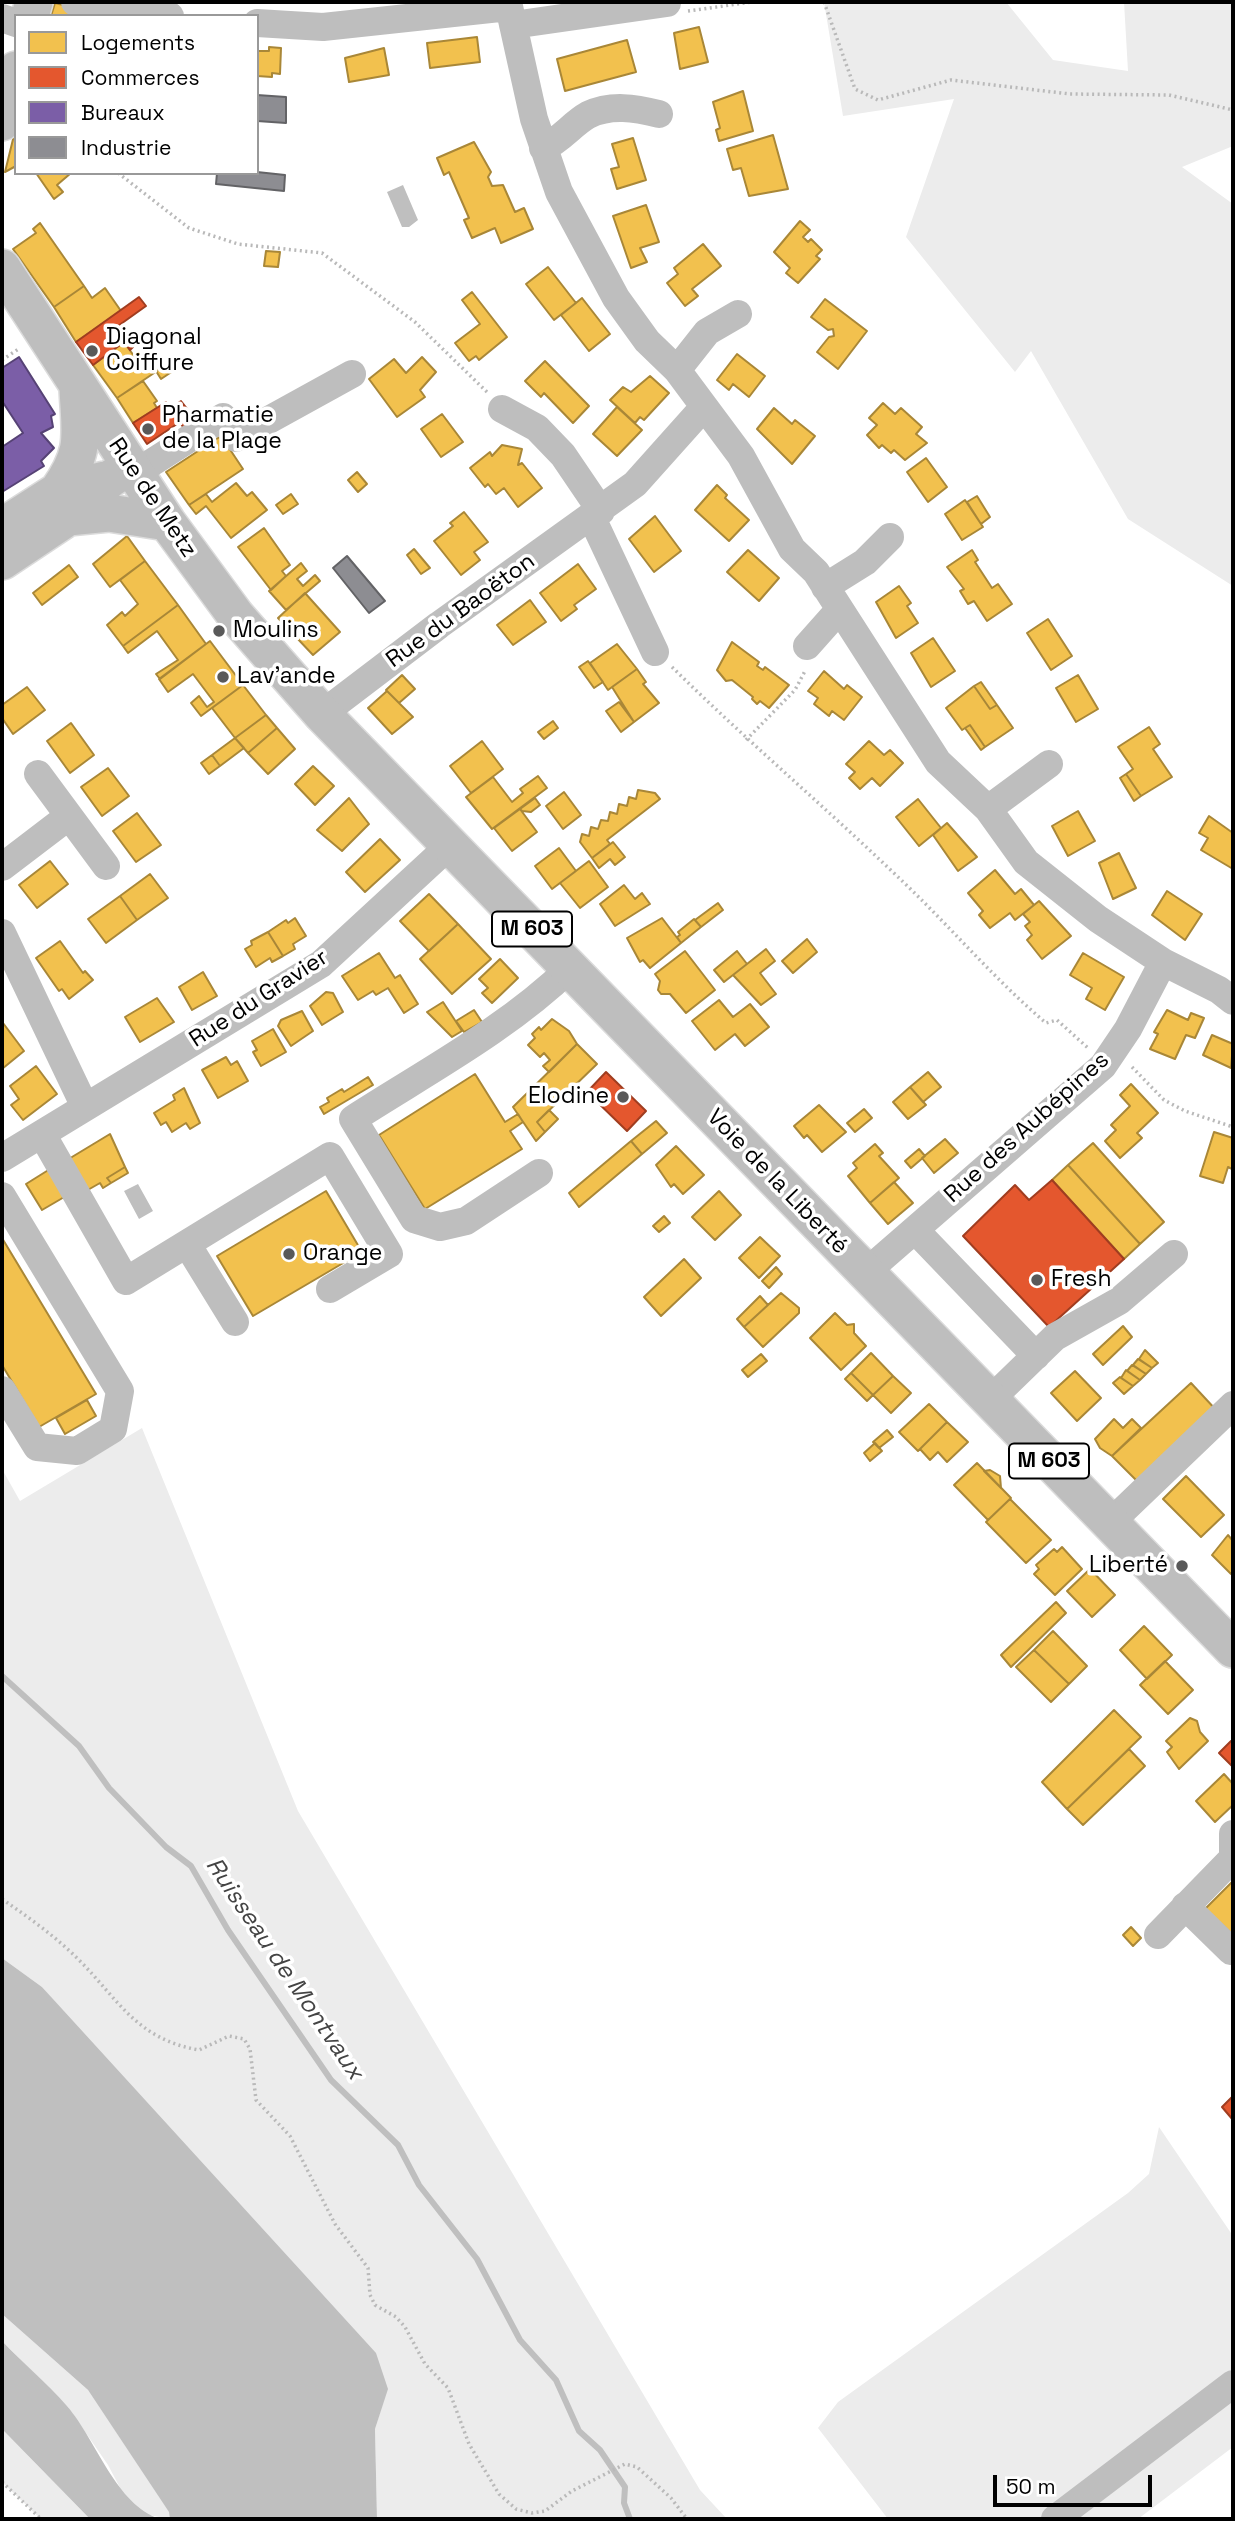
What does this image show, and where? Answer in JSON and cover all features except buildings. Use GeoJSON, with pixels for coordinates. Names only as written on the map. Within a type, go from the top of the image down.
{"type":"FeatureCollection","features":[{"type":"Feature","properties":{"kind":"main road"},"geometry":{"type":"LineString","coordinates":[[2,122],[14,79]]}},
{"type":"Feature","properties":{"kind":"main road","name":"Rue de Metz"},"geometry":{"type":"LineString","coordinates":[[2,268],[78,387],[125,473],[167,522],[236,616],[323,713]]}},
{"type":"Feature","properties":{"kind":"main road"},"geometry":{"type":"LineString","coordinates":[[2,561],[63,504],[81,440],[78,387]]}},
{"type":"Feature","properties":{"kind":"main road"},"geometry":{"type":"LineString","coordinates":[[2,527],[63,504],[125,473]]}},
{"type":"Feature","properties":{"kind":"main road"},"geometry":{"type":"LineString","coordinates":[[63,504],[167,522]]}},
{"type":"Feature","properties":{"kind":"main road","name":"Voie de la Liberté"},"geometry":{"type":"LineString","coordinates":[[323,713],[1233,1650]]}},
{"type":"Feature","properties":{"kind":"street"},"geometry":{"type":"LineString","coordinates":[[75,2],[156,14]]}},
{"type":"Feature","properties":{"kind":"street"},"geometry":{"type":"LineString","coordinates":[[259,23],[323,27],[510,11],[667,3]]}},
{"type":"Feature","properties":{"kind":"street"},"geometry":{"type":"LineString","coordinates":[[510,11],[543,148],[559,192],[617,298],[648,341],[677,370],[741,456],[792,549],[816,572],[937,762],[988,809],[1027,862],[1098,919],[1163,962],[1219,990],[1233,1001]]}},
{"type":"Feature","properties":{"kind":"street"},"geometry":{"type":"LineString","coordinates":[[543,148],[556,143],[588,116],[626,106],[659,114]]}},
{"type":"Feature","properties":{"kind":"street"},"geometry":{"type":"LineString","coordinates":[[677,370],[707,332],[738,314]]}},
{"type":"Feature","properties":{"kind":"street"},"geometry":{"type":"LineString","coordinates":[[125,473],[223,417],[236,438],[352,374]]}},
{"type":"Feature","properties":{"kind":"street","name":"Rue du Baoëton"},"geometry":{"type":"LineString","coordinates":[[323,713],[439,625],[635,484],[703,408]]}},
{"type":"Feature","properties":{"kind":"street"},"geometry":{"type":"LineString","coordinates":[[502,409],[537,428],[563,455],[596,514],[655,652]]}},
{"type":"Feature","properties":{"kind":"street"},"geometry":{"type":"LineString","coordinates":[[807,646],[832,599],[890,537]]}},
{"type":"Feature","properties":{"kind":"street"},"geometry":{"type":"LineString","coordinates":[[988,809],[1049,764]]}},
{"type":"Feature","properties":{"kind":"street"},"geometry":{"type":"LineString","coordinates":[[38,774],[106,866]]}},
{"type":"Feature","properties":{"kind":"street"},"geometry":{"type":"LineString","coordinates":[[2,867],[69,816]]}},
{"type":"Feature","properties":{"kind":"street","name":"Rue du Gravier"},"geometry":{"type":"LineString","coordinates":[[4,1156],[321,964],[450,845]]}},
{"type":"Feature","properties":{"kind":"street"},"geometry":{"type":"LineString","coordinates":[[2,933],[85,1107]]}},
{"type":"Feature","properties":{"kind":"street","name":"Rue des Aubépines"},"geometry":{"type":"LineString","coordinates":[[865,1273],[1102,1066],[1163,962]]}},
{"type":"Feature","properties":{"kind":"street"},"geometry":{"type":"LineString","coordinates":[[539,1173],[466,1221],[440,1227],[414,1219],[353,1119],[505,1021],[546,991],[570,968]]}},
{"type":"Feature","properties":{"kind":"street"},"geometry":{"type":"LineString","coordinates":[[42,1134],[126,1281],[330,1157],[389,1254],[330,1289]]}},
{"type":"Feature","properties":{"kind":"street"},"geometry":{"type":"LineString","coordinates":[[2,1196],[120,1391],[113,1429],[77,1451],[37,1447],[2,1390]]}},
{"type":"Feature","properties":{"kind":"street"},"geometry":{"type":"LineString","coordinates":[[915,1230],[1036,1356]]}},
{"type":"Feature","properties":{"kind":"street"},"geometry":{"type":"LineString","coordinates":[[187,1244],[236,1322]]}},
{"type":"Feature","properties":{"kind":"street"},"geometry":{"type":"LineString","coordinates":[[990,1400],[1055,1337],[1119,1301],[1174,1254]]}},
{"type":"Feature","properties":{"kind":"street"},"geometry":{"type":"LineString","coordinates":[[1110,1523],[1233,1405]]}},
{"type":"Feature","properties":{"kind":"street"},"geometry":{"type":"LineString","coordinates":[[1158,1935],[1233,1858],[1233,1834]]}},
{"type":"Feature","properties":{"kind":"street"},"geometry":{"type":"LineString","coordinates":[[1185,1906],[1233,1950]]}},
{"type":"Feature","properties":{"kind":"street"},"geometry":{"type":"LineString","coordinates":[[1055,2519],[1233,2384]]}},
{"type":"Feature","properties":{"kind":"path"},"geometry":{"type":"LineString","coordinates":[[824,2],[855,89],[878,100],[951,80],[1070,94],[1169,95],[1233,110]]}},
{"type":"Feature","properties":{"kind":"path"},"geometry":{"type":"LineString","coordinates":[[121,175],[189,228],[238,244],[322,253],[415,322],[502,409]]}},
{"type":"Feature","properties":{"kind":"path"},"geometry":{"type":"LineString","coordinates":[[746,740],[795,690],[805,670],[807,646]]}},
{"type":"Feature","properties":{"kind":"path"},"geometry":{"type":"LineString","coordinates":[[655,652],[746,740],[900,879],[1007,991],[1046,1023],[1057,1020],[1092,1052],[1124,1059],[1164,1100],[1185,1111],[1233,1127]]}},
{"type":"Feature","properties":{"kind":"path"},"geometry":{"type":"LineString","coordinates":[[2,1899],[78,1959],[120,2008],[158,2038],[200,2050],[229,2036],[244,2039],[250,2049],[256,2100],[290,2136],[335,2224],[368,2268],[370,2295],[374,2305],[396,2317],[405,2327],[425,2364],[448,2388],[469,2444],[499,2494],[516,2509],[532,2513],[545,2511],[572,2491],[625,2464],[636,2467],[671,2498],[687,2519]]}},
{"type":"Feature","properties":{"kind":"path"},"geometry":{"type":"LineString","coordinates":[[2,2482],[41,2519]]}},
{"type":"Feature","properties":{"kind":"shaded area"},"geometry":{"type":"Polygon","coordinates":[[[824,2],[1006,2],[1053,60],[1128,71],[1124,2],[1233,2],[1233,146],[1182,167],[1233,204],[1233,586],[1128,519],[1031,351],[1015,372],[906,237],[954,99],[843,116],[824,2]]]}},
{"type":"Feature","properties":{"kind":"shaded area"},"geometry":{"type":"Polygon","coordinates":[[[403,185],[418,220],[409,227],[402,227],[387,192],[403,185]]]}},
{"type":"Feature","properties":{"kind":"shaded area"},"geometry":{"type":"Polygon","coordinates":[[[138,1184],[153,1211],[139,1219],[124,1191],[138,1184]]]}},
{"type":"Feature","properties":{"kind":"shaded area"},"geometry":{"type":"Polygon","coordinates":[[[142,1428],[298,1811],[700,2490],[727,2519],[377,2519],[375,2429],[387,2389],[42,1987],[2,1958],[2,1469],[20,1501],[142,1428]]]}},
{"type":"Feature","properties":{"kind":"shaded area"},"geometry":{"type":"Polygon","coordinates":[[[2,1958],[42,1987],[376,2353],[388,2389],[375,2429],[377,2519],[170,2519],[169,2512],[88,2390],[2,2314],[2,1958]]]}},
{"type":"Feature","properties":{"kind":"shaded area"},"geometry":{"type":"Polygon","coordinates":[[[1159,2127],[1233,2236],[1233,2447],[1138,2519],[888,2519],[818,2428],[838,2402],[1128,2193],[1149,2174],[1159,2127]]]}},
{"type":"Feature","properties":{"kind":"shaded area"},"geometry":{"type":"Polygon","coordinates":[[[2,2314],[88,2390],[170,2512],[170,2519],[143,2514],[126,2499],[108,2465],[68,2407],[2,2341],[2,2314]]]}},
{"type":"Feature","properties":{"kind":"shaded area"},"geometry":{"type":"Polygon","coordinates":[[[2,2341],[67,2406],[108,2470],[131,2500],[145,2512],[160,2519],[90,2519],[2,2429],[2,2341]]]}},
{"type":"Feature","properties":{"kind":"shaded area"},"geometry":{"type":"Polygon","coordinates":[[[2,2429],[90,2519],[41,2519],[2,2482],[2,2429]]]}},
{"type":"Feature","properties":{"kind":"waterway","name":"Ruisseau de Montvaux"},"geometry":{"type":"LineString","coordinates":[[2,1676],[79,1746],[109,1788],[166,1847],[191,1866],[228,1930],[331,2080],[398,2145],[419,2185],[477,2259],[520,2340],[556,2380],[579,2431],[600,2450],[625,2487],[624,2503],[630,2519]]}},
{"type":"Feature","properties":{"kind":"place","name":"Diagonal Coiffure"},"geometry":{"type":"Point","coordinates":[92,351]}},
{"type":"Feature","properties":{"kind":"place","name":"Pharmatie de la Plage"},"geometry":{"type":"Point","coordinates":[148,429]}},
{"type":"Feature","properties":{"kind":"place","name":"Moulins"},"geometry":{"type":"Point","coordinates":[219,631]}},
{"type":"Feature","properties":{"kind":"place","name":"Lav'ande"},"geometry":{"type":"Point","coordinates":[223,677]}},
{"type":"Feature","properties":{"kind":"place","name":"Elodine"},"geometry":{"type":"Point","coordinates":[623,1097]}},
{"type":"Feature","properties":{"kind":"place","name":"Orange"},"geometry":{"type":"Point","coordinates":[289,1254]}},
{"type":"Feature","properties":{"kind":"place","name":"Fresh"},"geometry":{"type":"Point","coordinates":[1037,1280]}},
{"type":"Feature","properties":{"kind":"place","name":"Liberté"},"geometry":{"type":"Point","coordinates":[1182,1566]}}]}
